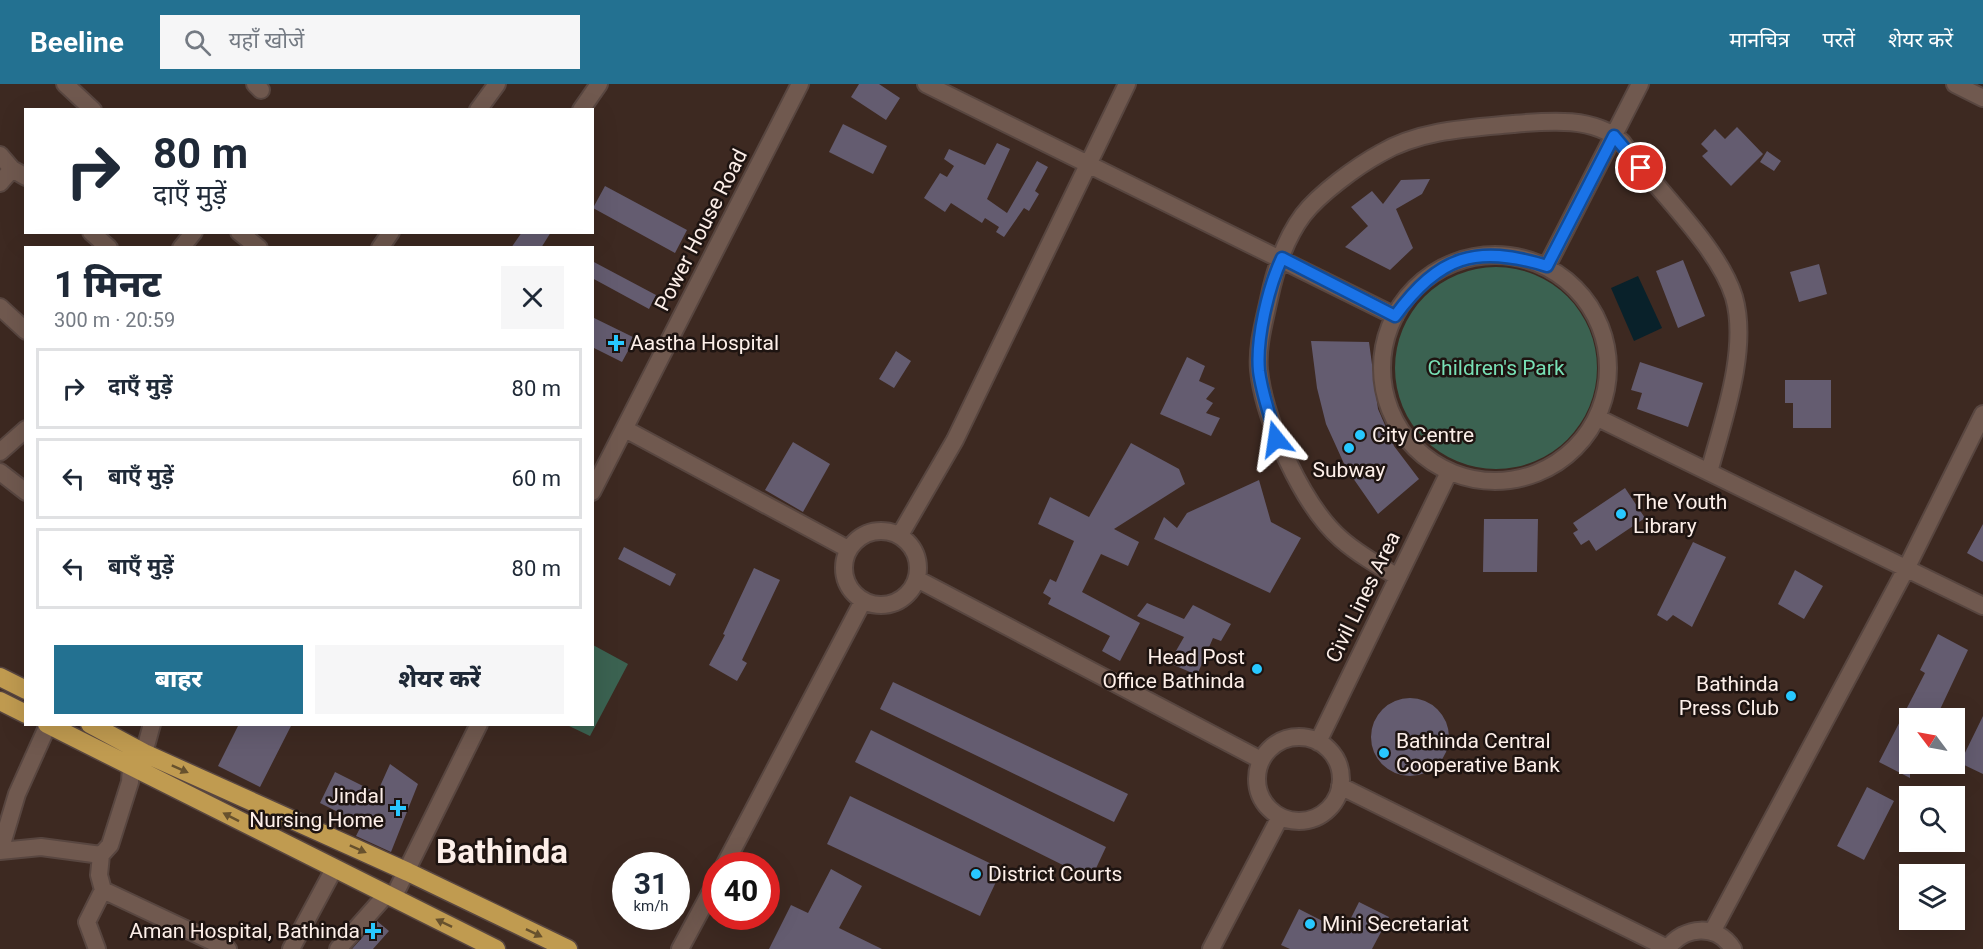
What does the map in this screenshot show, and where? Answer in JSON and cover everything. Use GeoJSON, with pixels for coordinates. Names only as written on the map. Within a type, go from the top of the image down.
{"type":"FeatureCollection","features":[{"type":"Feature","properties":{"kind":"highway"},"geometry":{"type":"LineString","coordinates":[[0,677],[24,689]]}},
{"type":"Feature","properties":{"kind":"highway"},"geometry":{"type":"LineString","coordinates":[[0,701],[24,713]]}},
{"type":"Feature","properties":{"kind":"highway"},"geometry":{"type":"LineString","coordinates":[[49,726],[496,949]]}},
{"type":"Feature","properties":{"kind":"highway"},"geometry":{"type":"LineString","coordinates":[[94,726],[144,753],[408,872],[568,949]]}},
{"type":"Feature","properties":{"kind":"street"},"geometry":{"type":"LineString","coordinates":[[65,84],[91,108]]}},
{"type":"Feature","properties":{"kind":"street"},"geometry":{"type":"LineString","coordinates":[[479,108],[497,84]]}},
{"type":"Feature","properties":{"kind":"street"},"geometry":{"type":"LineString","coordinates":[[582,108],[599,84]]}},
{"type":"Feature","properties":{"kind":"street","name":"Power House Road"},"geometry":{"type":"LineString","coordinates":[[594,488],[800,84]]}},
{"type":"Feature","properties":{"kind":"street"},"geometry":{"type":"LineString","coordinates":[[926,84],[1088,162],[1395,316]]}},
{"type":"Feature","properties":{"kind":"street"},"geometry":{"type":"LineString","coordinates":[[900,535],[955,440],[1127,84]]}},
{"type":"Feature","properties":{"kind":"street"},"geometry":{"type":"LineString","coordinates":[[1547,266],[1640,84]]}},
{"type":"Feature","properties":{"kind":"street"},"geometry":{"type":"LineString","coordinates":[[1955,84],[1983,98]]}},
{"type":"Feature","properties":{"kind":"street"},"geometry":{"type":"LineString","coordinates":[[1398,577],[1340,538],[1312,503],[1276,439],[1263,393],[1259,354],[1273,278],[1289,237],[1304,214],[1364,164],[1398,146],[1451,130],[1547,121],[1586,125],[1614,136],[1663,192],[1708,250],[1734,298],[1738,329],[1735,371],[1710,472]]}},
{"type":"Feature","properties":{"kind":"street"},"geometry":{"type":"LineString","coordinates":[[0,155],[19,173],[0,183]]}},
{"type":"Feature","properties":{"kind":"street"},"geometry":{"type":"LineString","coordinates":[[93,234],[107,246]]}},
{"type":"Feature","properties":{"kind":"street"},"geometry":{"type":"LineString","coordinates":[[183,246],[192,234]]}},
{"type":"Feature","properties":{"kind":"street"},"geometry":{"type":"LineString","coordinates":[[241,234],[256,246]]}},
{"type":"Feature","properties":{"kind":"street"},"geometry":{"type":"LineString","coordinates":[[1478,256],[1513,256],[1547,266],[1575,287],[1582,296],[1596,315],[1608,348],[1608,384],[1598,418],[1578,446],[1550,468],[1517,480],[1482,481],[1449,472],[1418,452],[1395,423],[1383,388],[1383,351],[1395,316],[1416,287],[1444,267],[1478,256]]}},
{"type":"Feature","properties":{"kind":"street"},"geometry":{"type":"LineString","coordinates":[[0,307],[24,329]]}},
{"type":"Feature","properties":{"kind":"street"},"geometry":{"type":"LineString","coordinates":[[1712,932],[1906,567],[1983,414]]}},
{"type":"Feature","properties":{"kind":"street"},"geometry":{"type":"LineString","coordinates":[[1598,418],[1983,606]]}},
{"type":"Feature","properties":{"kind":"street"},"geometry":{"type":"LineString","coordinates":[[625,429],[848,549]]}},
{"type":"Feature","properties":{"kind":"street"},"geometry":{"type":"LineString","coordinates":[[0,452],[24,431]]}},
{"type":"Feature","properties":{"kind":"street"},"geometry":{"type":"LineString","coordinates":[[0,472],[24,490]]}},
{"type":"Feature","properties":{"kind":"street","name":"Civil Lines Area"},"geometry":{"type":"LineString","coordinates":[[1318,742],[1449,472]]}},
{"type":"Feature","properties":{"kind":"street"},"geometry":{"type":"LineString","coordinates":[[884,530],[900,535],[914,549],[919,565],[913,587],[900,600],[879,606],[863,601],[848,586],[843,568],[848,549],[863,534],[884,530]]}},
{"type":"Feature","properties":{"kind":"street"},"geometry":{"type":"LineString","coordinates":[[917,579],[1261,760]]}},
{"type":"Feature","properties":{"kind":"street"},"geometry":{"type":"LineString","coordinates":[[731,852],[863,601]]}},
{"type":"Feature","properties":{"kind":"street"},"geometry":{"type":"LineString","coordinates":[[47,726],[17,794],[0,851],[40,848],[101,855]]}},
{"type":"Feature","properties":{"kind":"street"},"geometry":{"type":"LineString","coordinates":[[144,753],[151,726]]}},
{"type":"Feature","properties":{"kind":"street"},"geometry":{"type":"LineString","coordinates":[[338,949],[390,897],[408,872],[478,726]]}},
{"type":"Feature","properties":{"kind":"street"},"geometry":{"type":"LineString","coordinates":[[1292,737],[1318,742],[1336,760],[1340,773],[1340,786],[1336,798],[1318,816],[1305,820],[1280,817],[1261,798],[1257,786],[1261,760],[1269,749],[1292,737]]}},
{"type":"Feature","properties":{"kind":"street"},"geometry":{"type":"LineString","coordinates":[[97,949],[87,922],[103,890],[99,875],[101,855],[110,845],[130,782],[131,767]]}},
{"type":"Feature","properties":{"kind":"street"},"geometry":{"type":"LineString","coordinates":[[1340,786],[1667,948],[1687,932],[1699,930],[1723,937],[1733,949]]}},
{"type":"Feature","properties":{"kind":"street"},"geometry":{"type":"LineString","coordinates":[[1211,949],[1280,817]]}},
{"type":"Feature","properties":{"kind":"street"},"geometry":{"type":"LineString","coordinates":[[291,949],[334,869]]}},
{"type":"Feature","properties":{"kind":"street"},"geometry":{"type":"LineString","coordinates":[[103,890],[228,949]]}},
{"type":"Feature","properties":{"kind":"street"},"geometry":{"type":"LineString","coordinates":[[680,949],[702,908]]}},
{"type":"Feature","properties":{"kind":"green space","name":"Children's Park"},"geometry":{"type":"Polygon","coordinates":[[[1486,267],[1506,267],[1535,274],[1568,296],[1590,329],[1597,368],[1590,407],[1568,440],[1535,462],[1506,469],[1486,469],[1457,462],[1424,440],[1402,407],[1395,378],[1395,358],[1402,329],[1424,296],[1457,274],[1486,267]]]}},
{"type":"Feature","properties":{"kind":"green space"},"geometry":{"type":"Polygon","coordinates":[[[594,646],[628,664],[590,736],[569,726],[594,726],[594,646]]]}},
{"type":"Feature","properties":{"kind":"water"},"geometry":{"type":"Polygon","coordinates":[[[1638,276],[1662,328],[1634,341],[1611,288],[1638,276]]]}},
{"type":"Feature","properties":{"kind":"building"},"geometry":{"type":"Polygon","coordinates":[[[859,84],[879,84],[900,98],[886,120],[851,97],[859,84]]]}},
{"type":"Feature","properties":{"kind":"building"},"geometry":{"type":"Polygon","coordinates":[[[843,124],[887,146],[873,174],[829,152],[843,124]]]}},
{"type":"Feature","properties":{"kind":"building"},"geometry":{"type":"Polygon","coordinates":[[[1737,127],[1763,154],[1731,186],[1702,156],[1708,151],[1701,144],[1715,129],[1725,139],[1737,127]]]}},
{"type":"Feature","properties":{"kind":"building"},"geometry":{"type":"Polygon","coordinates":[[[997,143],[1010,149],[987,199],[1007,213],[1037,161],[1048,167],[1035,191],[1039,194],[1029,211],[1024,208],[1004,237],[996,232],[999,227],[985,218],[982,223],[951,203],[945,212],[924,198],[940,173],[947,177],[954,166],[944,159],[949,149],[985,165],[997,143]]]}},
{"type":"Feature","properties":{"kind":"building"},"geometry":{"type":"Polygon","coordinates":[[[1767,151],[1781,161],[1774,171],[1760,162],[1767,151]]]}},
{"type":"Feature","properties":{"kind":"building"},"geometry":{"type":"Polygon","coordinates":[[[1430,179],[1422,194],[1396,209],[1413,248],[1390,270],[1345,247],[1368,226],[1351,207],[1372,191],[1383,204],[1401,180],[1430,179]]]}},
{"type":"Feature","properties":{"kind":"building"},"geometry":{"type":"Polygon","coordinates":[[[605,186],[687,230],[675,253],[594,209],[605,186]]]}},
{"type":"Feature","properties":{"kind":"building"},"geometry":{"type":"Polygon","coordinates":[[[521,234],[550,234],[542,246],[512,246],[521,234]]]}},
{"type":"Feature","properties":{"kind":"building"},"geometry":{"type":"Polygon","coordinates":[[[1683,260],[1705,316],[1678,328],[1656,271],[1683,260]]]}},
{"type":"Feature","properties":{"kind":"building"},"geometry":{"type":"Polygon","coordinates":[[[594,262],[656,295],[649,309],[594,279],[594,262]]]}},
{"type":"Feature","properties":{"kind":"building"},"geometry":{"type":"Polygon","coordinates":[[[1819,264],[1827,294],[1799,302],[1790,272],[1819,264]]]}},
{"type":"Feature","properties":{"kind":"building"},"geometry":{"type":"Polygon","coordinates":[[[594,318],[635,338],[622,362],[594,348],[594,318]]]}},
{"type":"Feature","properties":{"kind":"building","name":"City Centre"},"geometry":{"type":"Polygon","coordinates":[[[1311,341],[1369,342],[1378,409],[1394,446],[1419,479],[1378,514],[1346,468],[1326,424],[1317,388],[1311,341]]]}},
{"type":"Feature","properties":{"kind":"building"},"geometry":{"type":"Polygon","coordinates":[[[896,351],[911,361],[894,388],[879,379],[896,351]]]}},
{"type":"Feature","properties":{"kind":"building"},"geometry":{"type":"Polygon","coordinates":[[[1187,357],[1205,366],[1199,381],[1215,388],[1206,399],[1213,403],[1206,413],[1220,418],[1211,436],[1160,414],[1187,357]]]}},
{"type":"Feature","properties":{"kind":"building"},"geometry":{"type":"Polygon","coordinates":[[[1640,362],[1703,383],[1688,427],[1637,409],[1642,393],[1631,390],[1640,362]]]}},
{"type":"Feature","properties":{"kind":"building"},"geometry":{"type":"Polygon","coordinates":[[[1785,380],[1831,380],[1831,428],[1793,428],[1793,403],[1785,403],[1785,380]]]}},
{"type":"Feature","properties":{"kind":"building"},"geometry":{"type":"Polygon","coordinates":[[[793,442],[830,464],[803,512],[765,490],[793,442]]]}},
{"type":"Feature","properties":{"kind":"building"},"geometry":{"type":"Polygon","coordinates":[[[1131,443],[1179,469],[1185,484],[1114,529],[1139,542],[1128,566],[1101,554],[1082,592],[1140,623],[1120,661],[1102,651],[1110,636],[1048,604],[1051,598],[1043,593],[1050,579],[1056,582],[1074,541],[1038,524],[1050,497],[1089,517],[1131,443]]]}},
{"type":"Feature","properties":{"kind":"building"},"geometry":{"type":"Polygon","coordinates":[[[1259,480],[1271,522],[1301,538],[1270,593],[1154,539],[1164,517],[1177,528],[1187,513],[1259,480]]]}},
{"type":"Feature","properties":{"kind":"building"},"geometry":{"type":"Polygon","coordinates":[[[1625,488],[1645,518],[1596,551],[1589,540],[1581,545],[1573,533],[1578,530],[1573,523],[1625,488]]]}},
{"type":"Feature","properties":{"kind":"building"},"geometry":{"type":"Polygon","coordinates":[[[1484,519],[1538,519],[1537,572],[1483,572],[1484,519]]]}},
{"type":"Feature","properties":{"kind":"building"},"geometry":{"type":"Polygon","coordinates":[[[1983,524],[1983,562],[1967,553],[1983,524]]]}},
{"type":"Feature","properties":{"kind":"building"},"geometry":{"type":"Polygon","coordinates":[[[1693,542],[1726,557],[1692,627],[1673,615],[1667,621],[1657,615],[1693,542]]]}},
{"type":"Feature","properties":{"kind":"building"},"geometry":{"type":"Polygon","coordinates":[[[624,547],[676,574],[670,586],[618,559],[624,547]]]}},
{"type":"Feature","properties":{"kind":"building"},"geometry":{"type":"Polygon","coordinates":[[[754,568],[780,580],[742,660],[747,663],[737,681],[709,665],[725,635],[723,634],[754,568]]]}},
{"type":"Feature","properties":{"kind":"building"},"geometry":{"type":"Polygon","coordinates":[[[1795,570],[1823,586],[1804,619],[1778,604],[1795,570]]]}},
{"type":"Feature","properties":{"kind":"building"},"geometry":{"type":"Polygon","coordinates":[[[1147,603],[1184,619],[1193,605],[1231,624],[1221,641],[1213,638],[1197,675],[1169,663],[1184,637],[1137,616],[1147,603]]]}},
{"type":"Feature","properties":{"kind":"building"},"geometry":{"type":"Polygon","coordinates":[[[1938,634],[1968,650],[1941,708],[1907,708],[1925,673],[1920,670],[1938,634]]]}},
{"type":"Feature","properties":{"kind":"building"},"geometry":{"type":"Polygon","coordinates":[[[893,682],[1128,794],[1114,822],[880,709],[893,682]]]}},
{"type":"Feature","properties":{"kind":"building"},"geometry":{"type":"Polygon","coordinates":[[[1410,698],[1425,701],[1438,709],[1446,722],[1449,737],[1446,752],[1438,765],[1425,773],[1410,776],[1395,773],[1382,765],[1374,752],[1371,737],[1374,722],[1382,709],[1395,701],[1410,698]]]}},
{"type":"Feature","properties":{"kind":"building"},"geometry":{"type":"Polygon","coordinates":[[[1983,716],[1983,774],[1965,765],[1965,753],[1983,716]]]}},
{"type":"Feature","properties":{"kind":"building"},"geometry":{"type":"Polygon","coordinates":[[[1899,723],[1899,772],[1879,762],[1899,723]]]}},
{"type":"Feature","properties":{"kind":"building"},"geometry":{"type":"Polygon","coordinates":[[[238,726],[291,726],[260,787],[218,766],[238,726]]]}},
{"type":"Feature","properties":{"kind":"building"},"geometry":{"type":"Polygon","coordinates":[[[871,730],[1106,847],[1091,879],[855,762],[871,730]]]}},
{"type":"Feature","properties":{"kind":"building"},"geometry":{"type":"Polygon","coordinates":[[[390,764],[418,784],[391,852],[356,836],[362,824],[320,803],[335,772],[377,793],[390,764]]]}},
{"type":"Feature","properties":{"kind":"building"},"geometry":{"type":"Polygon","coordinates":[[[1867,787],[1894,801],[1864,860],[1837,846],[1867,787]]]}},
{"type":"Feature","properties":{"kind":"building"},"geometry":{"type":"Polygon","coordinates":[[[850,796],[1002,869],[980,916],[827,844],[850,796]]]}},
{"type":"Feature","properties":{"kind":"building"},"geometry":{"type":"Polygon","coordinates":[[[831,869],[862,886],[839,928],[882,949],[769,949],[791,905],[808,913],[831,869]]]}},
{"type":"Feature","properties":{"kind":"building","name":"Mini Secretariat"},"geometry":{"type":"Polygon","coordinates":[[[1359,902],[1389,917],[1372,949],[1290,949],[1281,945],[1299,909],[1344,932],[1359,902]]]}},
{"type":"Feature","properties":{"kind":"building"},"geometry":{"type":"Polygon","coordinates":[[[377,921],[389,931],[373,949],[352,949],[377,921]]]}},
{"type":"Feature","properties":{"kind":"place","name":"Aastha Hospital"},"geometry":{"type":"Point","coordinates":[616,343]}},
{"type":"Feature","properties":{"kind":"place","name":"City Centre"},"geometry":{"type":"Point","coordinates":[1360,435]}},
{"type":"Feature","properties":{"kind":"place","name":"Subway"},"geometry":{"type":"Point","coordinates":[1349,448]}},
{"type":"Feature","properties":{"kind":"place","name":"The Youth Library"},"geometry":{"type":"Point","coordinates":[1621,514]}},
{"type":"Feature","properties":{"kind":"place","name":"Head Post Office Bathinda"},"geometry":{"type":"Point","coordinates":[1257,669]}},
{"type":"Feature","properties":{"kind":"place","name":"Bathinda Press Club"},"geometry":{"type":"Point","coordinates":[1791,696]}},
{"type":"Feature","properties":{"kind":"place","name":"Bathinda Central Cooperative Bank"},"geometry":{"type":"Point","coordinates":[1384,753]}},
{"type":"Feature","properties":{"kind":"place","name":"Jindal Nursing Home"},"geometry":{"type":"Point","coordinates":[398,808]}},
{"type":"Feature","properties":{"kind":"place","name":"District Courts"},"geometry":{"type":"Point","coordinates":[976,874]}},
{"type":"Feature","properties":{"kind":"place","name":"Mini Secretariat"},"geometry":{"type":"Point","coordinates":[1310,924]}},
{"type":"Feature","properties":{"kind":"place","name":"Aman Hospital, Bathinda"},"geometry":{"type":"Point","coordinates":[373,931]}},
{"type":"Feature","properties":{"kind":"district","name":"Bathinda"},"geometry":{"type":"Point","coordinates":[502,851]}},
{"type":"Feature","properties":{"kind":"route"},"geometry":{"type":"LineString","coordinates":[[1276,439],[1263,393],[1259,354],[1273,278],[1282,258],[1395,316],[1416,287],[1444,267],[1478,256],[1513,256],[1547,266],[1614,136],[1622,142],[1641,168]]}}]}
